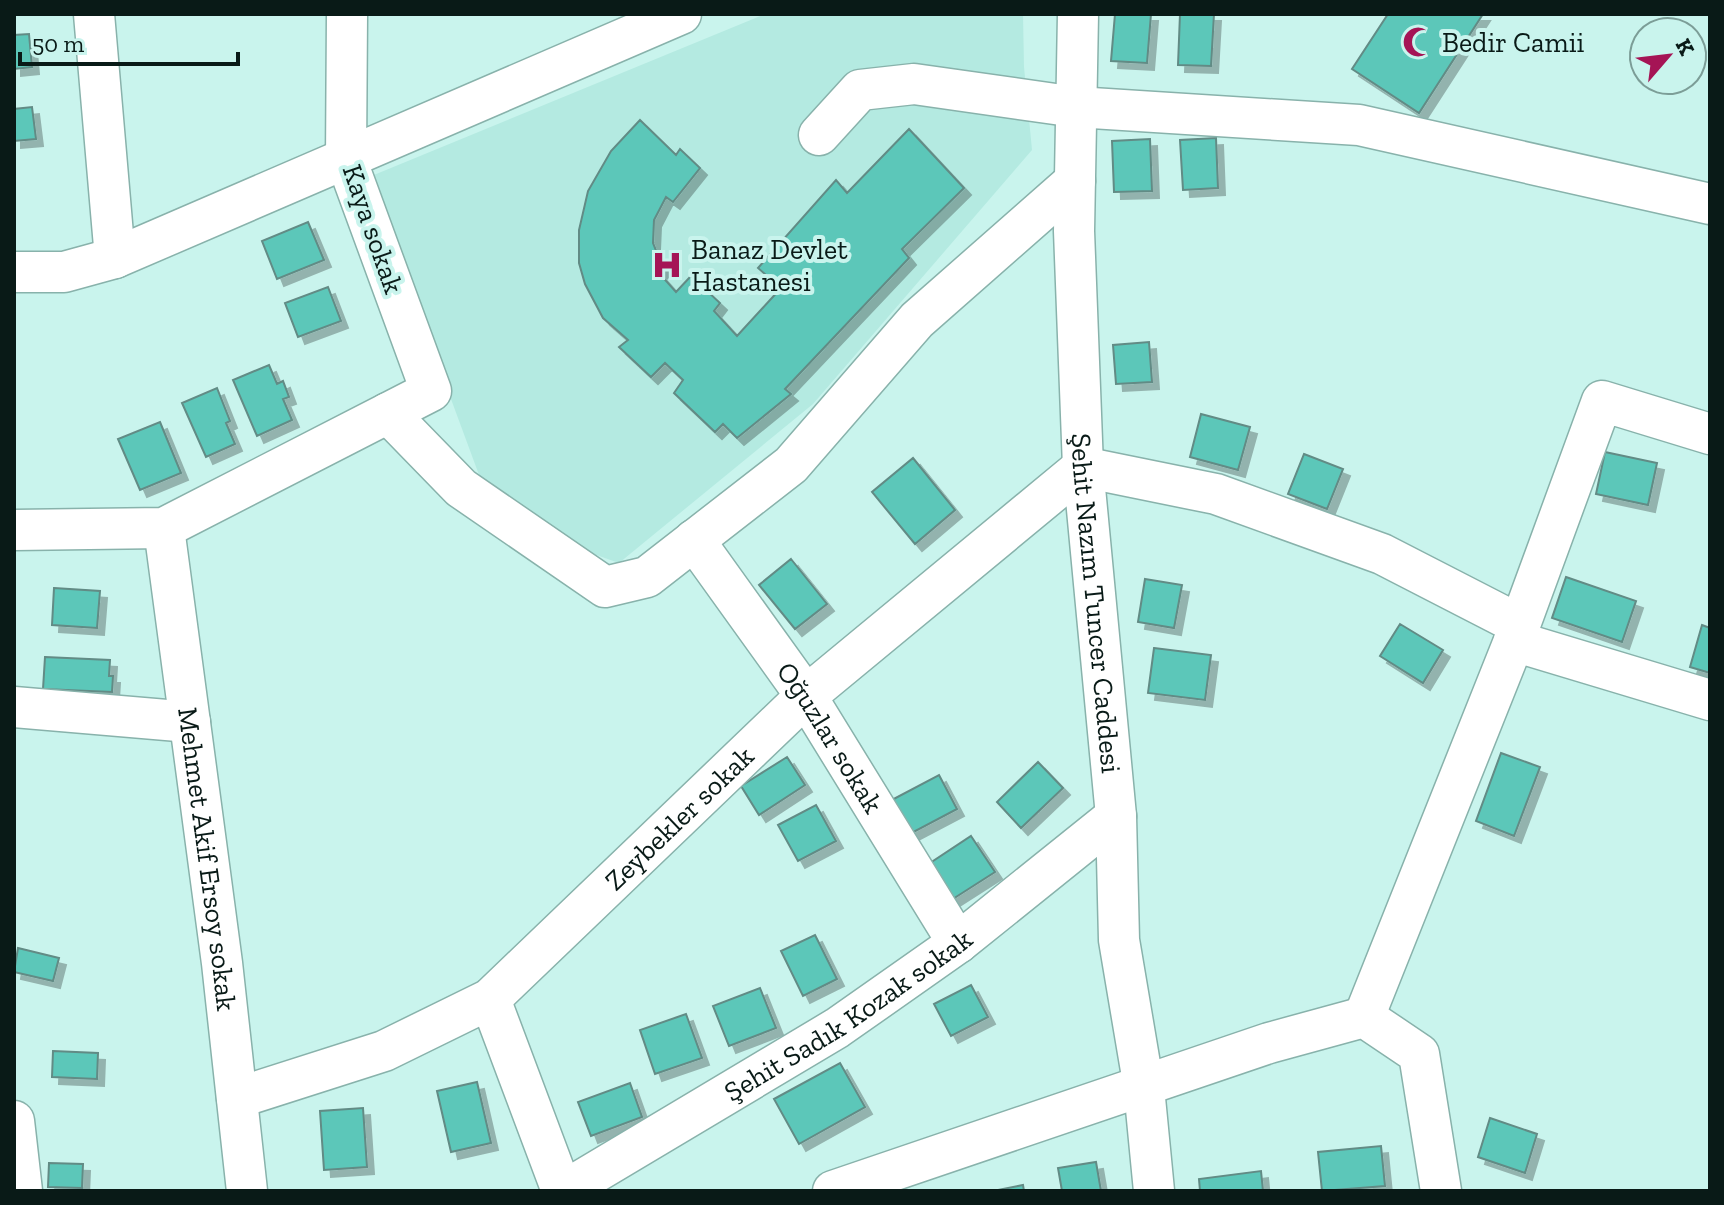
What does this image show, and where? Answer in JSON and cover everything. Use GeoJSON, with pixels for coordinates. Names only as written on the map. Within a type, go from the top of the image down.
{"type":"FeatureCollection","features":[{"type":"Feature","properties":{"kind":"street"},"geometry":{"type":"LineString","coordinates":[[94,14],[115,258]]}},
{"type":"Feature","properties":{"kind":"street","name":"Kaya sokak"},"geometry":{"type":"LineString","coordinates":[[347,14],[346,159],[431,391],[388,413]]}},
{"type":"Feature","properties":{"kind":"street"},"geometry":{"type":"LineString","coordinates":[[14,272],[64,272],[115,258],[346,159],[614,28],[681,14]]}},
{"type":"Feature","properties":{"kind":"street","name":"Şehit Nazım Tuncer Caddesi"},"geometry":{"type":"LineString","coordinates":[[1078,14],[1074,231],[1083,467],[1116,816],[1119,940],[1144,1088],[1154,1191]]}},
{"type":"Feature","properties":{"kind":"street"},"geometry":{"type":"LineString","coordinates":[[819,135],[860,90],[914,84],[1076,107],[1359,125],[1710,204]]}},
{"type":"Feature","properties":{"kind":"street"},"geometry":{"type":"LineString","coordinates":[[14,530],[164,528],[388,413],[461,488],[605,587],[647,577],[791,465],[917,320],[1075,181]]}},
{"type":"Feature","properties":{"kind":"street"},"geometry":{"type":"LineString","coordinates":[[1364,1017],[1517,633],[1602,401],[1710,434]]}},
{"type":"Feature","properties":{"kind":"street"},"geometry":{"type":"LineString","coordinates":[[1083,467],[1216,494],[1382,554],[1517,633],[1710,700]]}},
{"type":"Feature","properties":{"kind":"street","name":"Zeybekler sokak"},"geometry":{"type":"LineString","coordinates":[[237,1098],[384,1051],[490,999],[806,696],[1083,467]]}},
{"type":"Feature","properties":{"kind":"street","name":"Mehmet Akif Ersoy sokak"},"geometry":{"type":"LineString","coordinates":[[164,528],[222,963],[247,1191]]}},
{"type":"Feature","properties":{"kind":"street","name":"Oğuzlar sokak"},"geometry":{"type":"LineString","coordinates":[[694,540],[806,696],[958,943]]}},
{"type":"Feature","properties":{"kind":"street"},"geometry":{"type":"LineString","coordinates":[[14,707],[190,722]]}},
{"type":"Feature","properties":{"kind":"street","name":"Şehit Sadık Kozak sokak"},"geometry":{"type":"LineString","coordinates":[[563,1191],[837,1028],[958,943],[1116,816]]}},
{"type":"Feature","properties":{"kind":"street"},"geometry":{"type":"LineString","coordinates":[[490,999],[563,1191]]}},
{"type":"Feature","properties":{"kind":"street"},"geometry":{"type":"LineString","coordinates":[[840,1190],[1269,1043],[1364,1017],[1419,1054],[1441,1191]]}},
{"type":"Feature","properties":{"kind":"street"},"geometry":{"type":"LineString","coordinates":[[14,1121],[22,1191]]}},
{"type":"Feature","properties":{"kind":"shaded area","name":"Banaz Devlet Hastanesi"},"geometry":{"type":"Polygon","coordinates":[[[765,14],[1023,14],[1024,67],[1032,150],[813,404],[619,563],[585,551],[482,483],[369,177],[765,14]]]}},
{"type":"Feature","properties":{"kind":"building"},"geometry":{"type":"Polygon","coordinates":[[[1115,14],[1151,14],[1147,63],[1111,61],[1115,14]]]}},
{"type":"Feature","properties":{"kind":"building"},"geometry":{"type":"Polygon","coordinates":[[[1180,14],[1214,14],[1211,66],[1178,65],[1180,14]]]}},
{"type":"Feature","properties":{"kind":"building","name":"Bedir Camii"},"geometry":{"type":"Polygon","coordinates":[[[1388,14],[1483,14],[1419,113],[1352,69],[1388,14]]]}},
{"type":"Feature","properties":{"kind":"building"},"geometry":{"type":"Polygon","coordinates":[[[29,34],[32,67],[14,69],[14,35],[29,34]]]}},
{"type":"Feature","properties":{"kind":"building"},"geometry":{"type":"Polygon","coordinates":[[[32,107],[36,139],[14,141],[14,109],[32,107]]]}},
{"type":"Feature","properties":{"kind":"building"},"geometry":{"type":"Polygon","coordinates":[[[640,120],[676,155],[680,149],[700,168],[673,202],[666,197],[654,220],[653,243],[663,268],[659,273],[676,292],[691,276],[720,303],[714,311],[737,336],[781,288],[758,268],[836,180],[847,193],[909,129],[964,188],[902,249],[909,258],[785,389],[791,394],[737,438],[723,424],[715,432],[674,393],[683,380],[665,363],[651,377],[619,347],[628,340],[603,318],[585,284],[579,263],[579,230],[588,191],[611,151],[640,120]]]}},
{"type":"Feature","properties":{"kind":"building"},"geometry":{"type":"Polygon","coordinates":[[[1216,138],[1218,188],[1183,190],[1180,140],[1216,138]]]}},
{"type":"Feature","properties":{"kind":"building"},"geometry":{"type":"Polygon","coordinates":[[[1150,139],[1152,191],[1114,192],[1112,141],[1150,139]]]}},
{"type":"Feature","properties":{"kind":"building"},"geometry":{"type":"Polygon","coordinates":[[[308,222],[324,260],[277,279],[262,241],[308,222]]]}},
{"type":"Feature","properties":{"kind":"building"},"geometry":{"type":"Polygon","coordinates":[[[328,287],[341,321],[298,337],[285,303],[328,287]]]}},
{"type":"Feature","properties":{"kind":"building"},"geometry":{"type":"Polygon","coordinates":[[[1149,342],[1152,382],[1116,384],[1113,345],[1149,342]]]}},
{"type":"Feature","properties":{"kind":"building"},"geometry":{"type":"Polygon","coordinates":[[[269,365],[277,384],[283,381],[289,397],[283,399],[292,420],[257,436],[233,380],[269,365]]]}},
{"type":"Feature","properties":{"kind":"building"},"geometry":{"type":"Polygon","coordinates":[[[217,388],[235,444],[206,457],[182,403],[217,388]]]}},
{"type":"Feature","properties":{"kind":"building"},"geometry":{"type":"Polygon","coordinates":[[[1201,414],[1250,427],[1238,470],[1190,457],[1201,414]]]}},
{"type":"Feature","properties":{"kind":"building"},"geometry":{"type":"Polygon","coordinates":[[[160,422],[181,473],[140,490],[118,439],[160,422]]]}},
{"type":"Feature","properties":{"kind":"building"},"geometry":{"type":"Polygon","coordinates":[[[1605,452],[1657,463],[1648,505],[1596,494],[1605,452]]]}},
{"type":"Feature","properties":{"kind":"building"},"geometry":{"type":"Polygon","coordinates":[[[1304,454],[1343,469],[1327,509],[1288,494],[1304,454]]]}},
{"type":"Feature","properties":{"kind":"building"},"geometry":{"type":"Polygon","coordinates":[[[913,458],[955,510],[915,544],[872,492],[913,458]]]}},
{"type":"Feature","properties":{"kind":"building"},"geometry":{"type":"Polygon","coordinates":[[[791,559],[827,604],[795,629],[759,585],[791,559]]]}},
{"type":"Feature","properties":{"kind":"building"},"geometry":{"type":"Polygon","coordinates":[[[1566,577],[1636,601],[1622,642],[1552,618],[1566,577]]]}},
{"type":"Feature","properties":{"kind":"building"},"geometry":{"type":"Polygon","coordinates":[[[1145,579],[1182,585],[1174,628],[1138,622],[1145,579]]]}},
{"type":"Feature","properties":{"kind":"building"},"geometry":{"type":"Polygon","coordinates":[[[54,588],[100,591],[97,628],[52,625],[54,588]]]}},
{"type":"Feature","properties":{"kind":"building"},"geometry":{"type":"Polygon","coordinates":[[[1400,624],[1443,650],[1423,683],[1380,656],[1400,624]]]}},
{"type":"Feature","properties":{"kind":"building"},"geometry":{"type":"Polygon","coordinates":[[[1702,625],[1710,628],[1710,673],[1690,667],[1702,625]]]}},
{"type":"Feature","properties":{"kind":"building"},"geometry":{"type":"Polygon","coordinates":[[[1154,648],[1211,655],[1205,700],[1148,693],[1154,648]]]}},
{"type":"Feature","properties":{"kind":"building"},"geometry":{"type":"Polygon","coordinates":[[[45,657],[110,660],[112,692],[43,689],[45,657]]]}},
{"type":"Feature","properties":{"kind":"building"},"geometry":{"type":"Polygon","coordinates":[[[1501,753],[1540,767],[1514,836],[1476,821],[1501,753]]]}},
{"type":"Feature","properties":{"kind":"building"},"geometry":{"type":"Polygon","coordinates":[[[787,757],[805,785],[759,815],[741,786],[787,757]]]}},
{"type":"Feature","properties":{"kind":"building"},"geometry":{"type":"Polygon","coordinates":[[[1038,762],[1063,788],[1021,828],[997,802],[1038,762]]]}},
{"type":"Feature","properties":{"kind":"building"},"geometry":{"type":"Polygon","coordinates":[[[939,775],[957,809],[906,836],[888,802],[939,775]]]}},
{"type":"Feature","properties":{"kind":"building"},"geometry":{"type":"Polygon","coordinates":[[[816,805],[836,841],[798,861],[778,825],[816,805]]]}},
{"type":"Feature","properties":{"kind":"building"},"geometry":{"type":"Polygon","coordinates":[[[971,836],[995,872],[945,904],[921,869],[971,836]]]}},
{"type":"Feature","properties":{"kind":"building"},"geometry":{"type":"Polygon","coordinates":[[[815,935],[837,979],[803,996],[781,951],[815,935]]]}},
{"type":"Feature","properties":{"kind":"building"},"geometry":{"type":"Polygon","coordinates":[[[18,948],[59,958],[53,981],[14,972],[18,948]]]}},
{"type":"Feature","properties":{"kind":"building"},"geometry":{"type":"Polygon","coordinates":[[[971,985],[988,1017],[951,1036],[934,1004],[971,985]]]}},
{"type":"Feature","properties":{"kind":"building"},"geometry":{"type":"Polygon","coordinates":[[[760,988],[776,1028],[729,1046],[713,1006],[760,988]]]}},
{"type":"Feature","properties":{"kind":"building"},"geometry":{"type":"Polygon","coordinates":[[[686,1014],[702,1058],[655,1074],[640,1030],[686,1014]]]}},
{"type":"Feature","properties":{"kind":"building"},"geometry":{"type":"Polygon","coordinates":[[[53,1051],[98,1053],[97,1079],[52,1077],[53,1051]]]}},
{"type":"Feature","properties":{"kind":"building"},"geometry":{"type":"Polygon","coordinates":[[[840,1063],[865,1107],[799,1144],[774,1099],[840,1063]]]}},
{"type":"Feature","properties":{"kind":"building"},"geometry":{"type":"Polygon","coordinates":[[[477,1082],[491,1143],[451,1152],[437,1091],[477,1082]]]}},
{"type":"Feature","properties":{"kind":"building"},"geometry":{"type":"Polygon","coordinates":[[[630,1083],[642,1117],[591,1136],[578,1102],[630,1083]]]}},
{"type":"Feature","properties":{"kind":"building"},"geometry":{"type":"Polygon","coordinates":[[[363,1108],[367,1167],[324,1170],[320,1111],[363,1108]]]}},
{"type":"Feature","properties":{"kind":"building"},"geometry":{"type":"Polygon","coordinates":[[[1490,1118],[1537,1134],[1525,1173],[1478,1157],[1490,1118]]]}},
{"type":"Feature","properties":{"kind":"building"},"geometry":{"type":"Polygon","coordinates":[[[1381,1146],[1385,1186],[1322,1191],[1318,1152],[1381,1146]]]}},
{"type":"Feature","properties":{"kind":"building"},"geometry":{"type":"Polygon","coordinates":[[[1096,1162],[1101,1191],[1062,1191],[1058,1168],[1096,1162]]]}},
{"type":"Feature","properties":{"kind":"building"},"geometry":{"type":"Polygon","coordinates":[[[49,1163],[83,1164],[82,1188],[48,1187],[49,1163]]]}},
{"type":"Feature","properties":{"kind":"building"},"geometry":{"type":"Polygon","coordinates":[[[1261,1171],[1263,1191],[1200,1191],[1199,1179],[1261,1171]]]}},
{"type":"Feature","properties":{"kind":"building"},"geometry":{"type":"Polygon","coordinates":[[[1023,1185],[1024,1191],[993,1191],[1023,1185]]]}},
{"type":"Feature","properties":{"kind":"place","name":"Bedir Camii"},"geometry":{"type":"Point","coordinates":[1418,42]}},
{"type":"Feature","properties":{"kind":"place","name":"Banaz Devlet Hastanesi"},"geometry":{"type":"Point","coordinates":[667,265]}}]}
